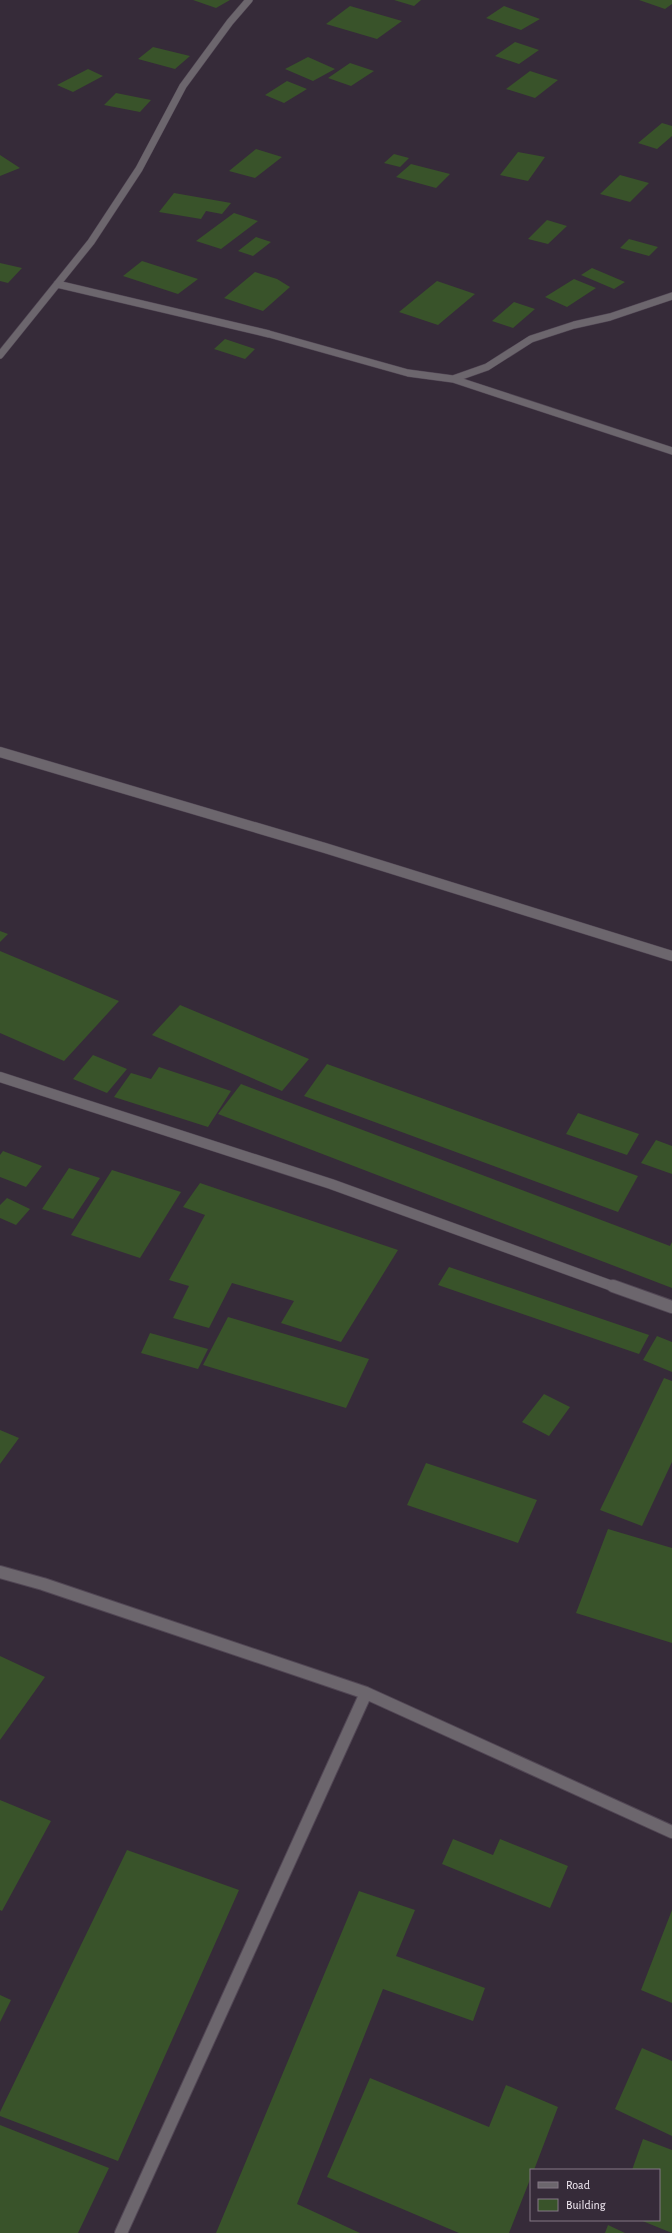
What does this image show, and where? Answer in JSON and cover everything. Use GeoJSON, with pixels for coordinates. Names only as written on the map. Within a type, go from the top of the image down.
{"type":"FeatureCollection","features":[{"type":"Feature","properties":{"kind":"street"},"geometry":{"type":"LineString","coordinates":[[0,355],[91,242],[139,169],[183,86],[230,22],[249,0]]}},
{"type":"Feature","properties":{"kind":"street"},"geometry":{"type":"LineString","coordinates":[[58,284],[269,334],[408,373],[454,379],[672,451]]}},
{"type":"Feature","properties":{"kind":"street"},"geometry":{"type":"LineString","coordinates":[[454,379],[487,367],[531,339],[574,324],[610,317],[672,296]]}},
{"type":"Feature","properties":{"kind":"street"},"geometry":{"type":"LineString","coordinates":[[0,752],[332,850],[672,956]]}},
{"type":"Feature","properties":{"kind":"street"},"geometry":{"type":"LineString","coordinates":[[0,1077],[331,1184],[672,1307]]}},
{"type":"Feature","properties":{"kind":"street"},"geometry":{"type":"LineString","coordinates":[[0,1572],[43,1584],[366,1693],[672,1832]]}},
{"type":"Feature","properties":{"kind":"street"},"geometry":{"type":"LineString","coordinates":[[121,2233],[366,1693]]}},
{"type":"Feature","properties":{"kind":"building"},"geometry":{"type":"Polygon","coordinates":[[[193,0],[230,0],[216,8],[193,0]]]}},
{"type":"Feature","properties":{"kind":"building"},"geometry":{"type":"Polygon","coordinates":[[[394,0],[421,0],[414,6],[394,0]]]}},
{"type":"Feature","properties":{"kind":"building"},"geometry":{"type":"Polygon","coordinates":[[[639,0],[672,0],[672,4],[665,9],[639,0]]]}},
{"type":"Feature","properties":{"kind":"building"},"geometry":{"type":"Polygon","coordinates":[[[350,6],[402,21],[377,39],[326,24],[350,6]]]}},
{"type":"Feature","properties":{"kind":"building"},"geometry":{"type":"Polygon","coordinates":[[[504,6],[540,19],[521,30],[486,18],[504,6]]]}},
{"type":"Feature","properties":{"kind":"building"},"geometry":{"type":"Polygon","coordinates":[[[515,42],[539,50],[519,64],[495,56],[515,42]]]}},
{"type":"Feature","properties":{"kind":"building"},"geometry":{"type":"Polygon","coordinates":[[[153,47],[190,56],[175,69],[138,59],[153,47]]]}},
{"type":"Feature","properties":{"kind":"building"},"geometry":{"type":"Polygon","coordinates":[[[308,57],[335,69],[313,81],[285,69],[308,57]]]}},
{"type":"Feature","properties":{"kind":"building"},"geometry":{"type":"Polygon","coordinates":[[[350,63],[374,71],[351,86],[328,78],[350,63]]]}},
{"type":"Feature","properties":{"kind":"building"},"geometry":{"type":"Polygon","coordinates":[[[88,69],[103,76],[73,92],[57,85],[88,69]]]}},
{"type":"Feature","properties":{"kind":"building"},"geometry":{"type":"Polygon","coordinates":[[[530,71],[558,80],[535,98],[506,89],[530,71]]]}},
{"type":"Feature","properties":{"kind":"building"},"geometry":{"type":"Polygon","coordinates":[[[287,81],[307,89],[284,103],[265,95],[287,81]]]}},
{"type":"Feature","properties":{"kind":"building"},"geometry":{"type":"Polygon","coordinates":[[[116,93],[151,100],[140,112],[104,105],[116,93]]]}},
{"type":"Feature","properties":{"kind":"building"},"geometry":{"type":"Polygon","coordinates":[[[662,123],[672,126],[672,136],[657,149],[638,143],[662,123]]]}},
{"type":"Feature","properties":{"kind":"building"},"geometry":{"type":"Polygon","coordinates":[[[256,149],[282,157],[255,178],[229,171],[256,149]]]}},
{"type":"Feature","properties":{"kind":"building"},"geometry":{"type":"Polygon","coordinates":[[[518,152],[545,157],[528,181],[500,175],[518,152]]]}},
{"type":"Feature","properties":{"kind":"building"},"geometry":{"type":"Polygon","coordinates":[[[394,154],[409,158],[400,167],[384,163],[394,154]]]}},
{"type":"Feature","properties":{"kind":"building"},"geometry":{"type":"Polygon","coordinates":[[[0,155],[20,168],[0,176],[0,155]]]}},
{"type":"Feature","properties":{"kind":"building"},"geometry":{"type":"Polygon","coordinates":[[[411,164],[450,174],[436,188],[396,177],[411,164]]]}},
{"type":"Feature","properties":{"kind":"building"},"geometry":{"type":"Polygon","coordinates":[[[620,175],[649,183],[630,202],[600,194],[620,175]]]}},
{"type":"Feature","properties":{"kind":"building"},"geometry":{"type":"Polygon","coordinates":[[[174,193],[231,203],[222,214],[206,211],[201,219],[159,212],[174,193]]]}},
{"type":"Feature","properties":{"kind":"building"},"geometry":{"type":"Polygon","coordinates":[[[234,213],[258,221],[221,249],[196,241],[234,213]]]}},
{"type":"Feature","properties":{"kind":"building"},"geometry":{"type":"Polygon","coordinates":[[[547,220],[567,226],[548,244],[528,239],[547,220]]]}},
{"type":"Feature","properties":{"kind":"building"},"geometry":{"type":"Polygon","coordinates":[[[256,237],[271,242],[253,256],[238,251],[256,237]]]}},
{"type":"Feature","properties":{"kind":"building"},"geometry":{"type":"Polygon","coordinates":[[[629,239],[658,247],[649,256],[620,248],[629,239]]]}},
{"type":"Feature","properties":{"kind":"building"},"geometry":{"type":"Polygon","coordinates":[[[142,261],[198,279],[178,294],[123,276],[142,261]]]}},
{"type":"Feature","properties":{"kind":"building"},"geometry":{"type":"Polygon","coordinates":[[[0,263],[22,268],[8,283],[0,281],[0,263]]]}},
{"type":"Feature","properties":{"kind":"building"},"geometry":{"type":"Polygon","coordinates":[[[592,268],[625,282],[614,289],[581,275],[592,268]]]}},
{"type":"Feature","properties":{"kind":"building"},"geometry":{"type":"Polygon","coordinates":[[[255,272],[277,279],[290,287],[263,311],[224,298],[255,272]]]}},
{"type":"Feature","properties":{"kind":"building"},"geometry":{"type":"Polygon","coordinates":[[[574,279],[596,288],[567,307],[545,297],[574,279]]]}},
{"type":"Feature","properties":{"kind":"building"},"geometry":{"type":"Polygon","coordinates":[[[437,281],[475,294],[438,325],[399,312],[437,281]]]}},
{"type":"Feature","properties":{"kind":"building"},"geometry":{"type":"Polygon","coordinates":[[[514,302],[535,309],[513,328],[492,321],[514,302]]]}},
{"type":"Feature","properties":{"kind":"building"},"geometry":{"type":"Polygon","coordinates":[[[225,339],[255,349],[245,359],[214,349],[225,339]]]}},
{"type":"Feature","properties":{"kind":"building"},"geometry":{"type":"Polygon","coordinates":[[[0,931],[8,934],[0,942],[0,931]]]}},
{"type":"Feature","properties":{"kind":"building"},"geometry":{"type":"Polygon","coordinates":[[[0,951],[119,1001],[64,1061],[0,1033],[0,951]]]}},
{"type":"Feature","properties":{"kind":"building"},"geometry":{"type":"Polygon","coordinates":[[[180,1005],[309,1059],[282,1091],[152,1035],[180,1005]]]}},
{"type":"Feature","properties":{"kind":"building"},"geometry":{"type":"Polygon","coordinates":[[[93,1055],[127,1069],[107,1093],[73,1079],[93,1055]]]}},
{"type":"Feature","properties":{"kind":"building"},"geometry":{"type":"Polygon","coordinates":[[[327,1064],[638,1176],[618,1212],[304,1096],[327,1064]]]}},
{"type":"Feature","properties":{"kind":"building"},"geometry":{"type":"Polygon","coordinates":[[[159,1067],[231,1091],[208,1127],[114,1097],[131,1073],[151,1079],[159,1067]]]}},
{"type":"Feature","properties":{"kind":"building"},"geometry":{"type":"Polygon","coordinates":[[[241,1084],[670,1246],[672,1242],[672,1288],[218,1114],[241,1084]]]}},
{"type":"Feature","properties":{"kind":"building"},"geometry":{"type":"Polygon","coordinates":[[[578,1113],[639,1134],[627,1155],[566,1134],[578,1113]]]}},
{"type":"Feature","properties":{"kind":"building"},"geometry":{"type":"Polygon","coordinates":[[[656,1140],[672,1146],[672,1174],[641,1163],[656,1140]]]}},
{"type":"Feature","properties":{"kind":"building"},"geometry":{"type":"Polygon","coordinates":[[[3,1151],[42,1166],[26,1187],[0,1177],[0,1155],[3,1151]]]}},
{"type":"Feature","properties":{"kind":"building"},"geometry":{"type":"Polygon","coordinates":[[[69,1168],[100,1178],[73,1219],[42,1209],[69,1168]]]}},
{"type":"Feature","properties":{"kind":"building"},"geometry":{"type":"Polygon","coordinates":[[[112,1170],[181,1192],[140,1258],[71,1235],[112,1170]]]}},
{"type":"Feature","properties":{"kind":"building"},"geometry":{"type":"Polygon","coordinates":[[[200,1183],[398,1250],[341,1342],[281,1323],[294,1301],[232,1283],[209,1328],[173,1318],[189,1286],[169,1280],[205,1215],[183,1207],[200,1183]]]}},
{"type":"Feature","properties":{"kind":"building"},"geometry":{"type":"Polygon","coordinates":[[[7,1198],[30,1209],[16,1225],[0,1218],[0,1205],[7,1198]]]}},
{"type":"Feature","properties":{"kind":"building"},"geometry":{"type":"Polygon","coordinates":[[[449,1267],[649,1335],[639,1354],[438,1285],[449,1267]]]}},
{"type":"Feature","properties":{"kind":"building"},"geometry":{"type":"Polygon","coordinates":[[[228,1317],[369,1359],[346,1408],[203,1365],[228,1317]]]}},
{"type":"Feature","properties":{"kind":"building"},"geometry":{"type":"Polygon","coordinates":[[[150,1333],[208,1349],[198,1369],[141,1353],[150,1333]]]}},
{"type":"Feature","properties":{"kind":"building"},"geometry":{"type":"Polygon","coordinates":[[[657,1336],[672,1342],[672,1372],[643,1360],[657,1336]]]}},
{"type":"Feature","properties":{"kind":"building"},"geometry":{"type":"Polygon","coordinates":[[[664,1378],[672,1381],[672,1462],[642,1526],[600,1510],[664,1378]]]}},
{"type":"Feature","properties":{"kind":"building"},"geometry":{"type":"Polygon","coordinates":[[[544,1394],[570,1407],[549,1436],[522,1422],[544,1394]]]}},
{"type":"Feature","properties":{"kind":"building"},"geometry":{"type":"Polygon","coordinates":[[[0,1430],[19,1438],[0,1464],[0,1430]]]}},
{"type":"Feature","properties":{"kind":"building"},"geometry":{"type":"Polygon","coordinates":[[[426,1463],[537,1500],[518,1543],[407,1505],[426,1463]]]}},
{"type":"Feature","properties":{"kind":"building"},"geometry":{"type":"Polygon","coordinates":[[[608,1529],[672,1548],[672,1643],[576,1613],[608,1529]]]}},
{"type":"Feature","properties":{"kind":"building"},"geometry":{"type":"Polygon","coordinates":[[[0,1656],[45,1677],[0,1740],[0,1656]]]}},
{"type":"Feature","properties":{"kind":"building"},"geometry":{"type":"Polygon","coordinates":[[[0,1800],[51,1821],[2,1911],[0,1910],[0,1800]]]}},
{"type":"Feature","properties":{"kind":"building"},"geometry":{"type":"Polygon","coordinates":[[[453,1839],[493,1855],[500,1839],[568,1866],[550,1908],[442,1864],[453,1839]]]}},
{"type":"Feature","properties":{"kind":"building"},"geometry":{"type":"Polygon","coordinates":[[[127,1850],[239,1890],[118,2161],[0,2116],[0,2112],[127,1850]]]}},
{"type":"Feature","properties":{"kind":"building"},"geometry":{"type":"Polygon","coordinates":[[[359,1891],[415,1910],[396,1956],[485,1988],[473,2021],[383,1989],[297,2204],[360,2233],[216,2233],[359,1891]]]}},
{"type":"Feature","properties":{"kind":"building"},"geometry":{"type":"Polygon","coordinates":[[[672,1910],[672,2003],[641,1990],[672,1910]]]}},
{"type":"Feature","properties":{"kind":"building"},"geometry":{"type":"Polygon","coordinates":[[[0,1995],[11,2000],[0,2022],[0,1995]]]}},
{"type":"Feature","properties":{"kind":"building"},"geometry":{"type":"Polygon","coordinates":[[[642,2048],[672,2061],[672,2136],[615,2109],[642,2048]]]}},
{"type":"Feature","properties":{"kind":"building"},"geometry":{"type":"Polygon","coordinates":[[[370,2078],[489,2127],[506,2085],[558,2107],[534,2169],[530,2169],[530,2180],[509,2233],[459,2233],[327,2177],[370,2078]]]}},
{"type":"Feature","properties":{"kind":"building"},"geometry":{"type":"Polygon","coordinates":[[[0,2125],[109,2168],[78,2233],[0,2233],[0,2125]]]}},
{"type":"Feature","properties":{"kind":"building"},"geometry":{"type":"Polygon","coordinates":[[[643,2139],[672,2150],[672,2233],[642,2221],[660,2221],[660,2169],[632,2169],[643,2139]]]}},
{"type":"Feature","properties":{"kind":"building"},"geometry":{"type":"Polygon","coordinates":[[[608,2225],[625,2233],[605,2233],[608,2225]]]}}]}
